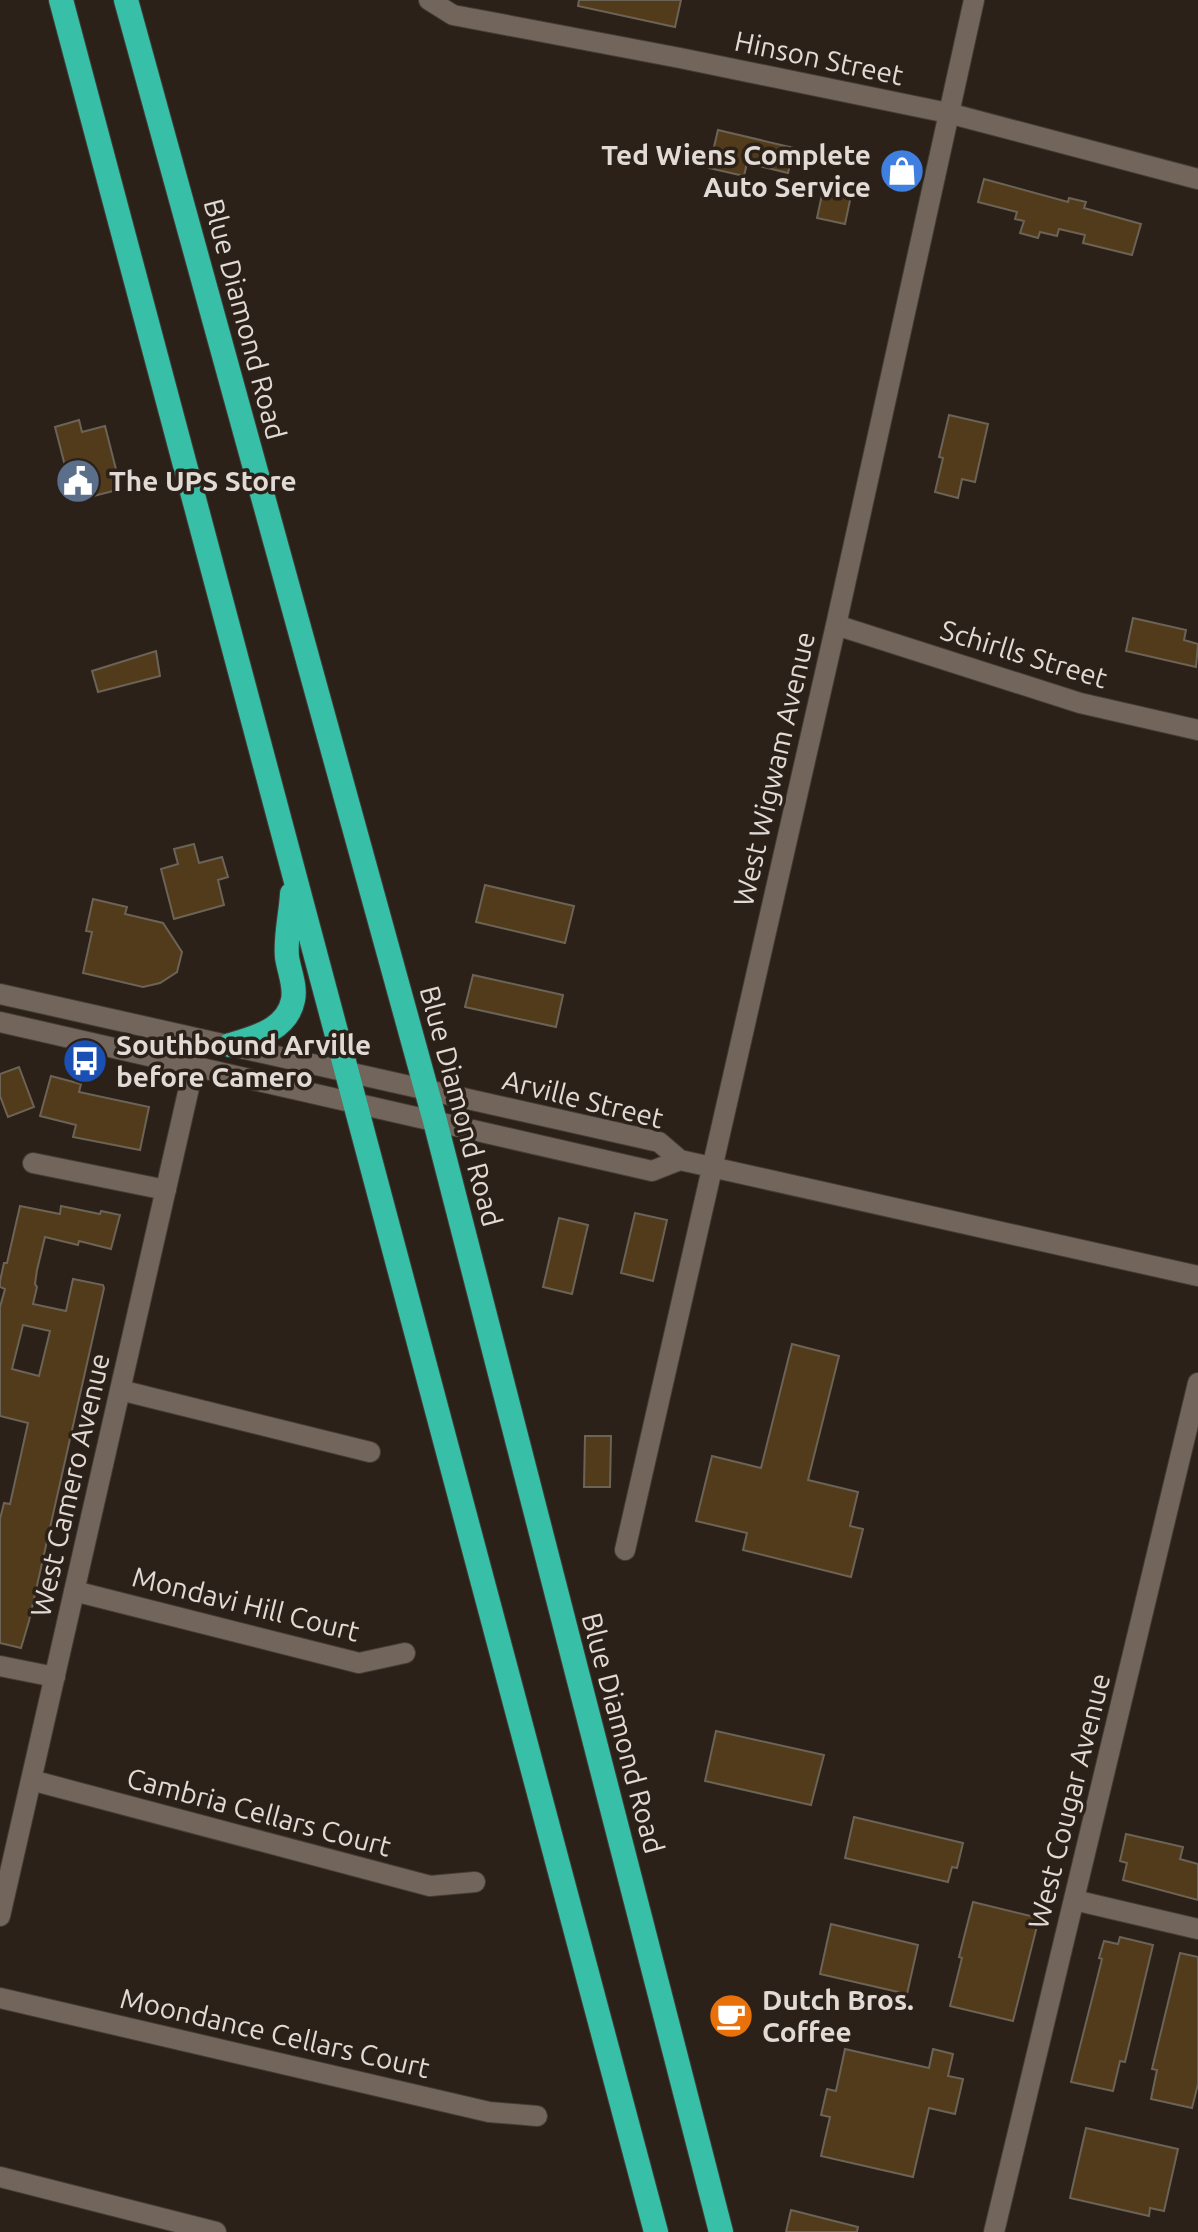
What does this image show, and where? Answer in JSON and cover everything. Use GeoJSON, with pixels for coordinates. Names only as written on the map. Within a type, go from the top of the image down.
{"type":"FeatureCollection","features":[{"type":"Feature","properties":{"kind":"highway"},"geometry":{"type":"LineString","coordinates":[[63,0],[656,2232]]}},
{"type":"Feature","properties":{"kind":"highway","name":"Blue Diamond Road"},"geometry":{"type":"LineString","coordinates":[[126,0],[435,1121],[721,2232]]}},
{"type":"Feature","properties":{"kind":"highway"},"geometry":{"type":"LineString","coordinates":[[230,1045],[270,1031],[285,1018],[293,1002],[287,954],[294,876]]}},
{"type":"Feature","properties":{"kind":"street","name":"West Wigwam Avenue"},"geometry":{"type":"LineString","coordinates":[[625,1550],[836,625],[974,0]]}},
{"type":"Feature","properties":{"kind":"street","name":"Hinson Street"},"geometry":{"type":"LineString","coordinates":[[436,2],[453,15],[948,113],[1198,179]]}},
{"type":"Feature","properties":{"kind":"street","name":"Schirlls Street"},"geometry":{"type":"LineString","coordinates":[[836,625],[1080,703],[1198,730]]}},
{"type":"Feature","properties":{"kind":"street","name":"Arville Street"},"geometry":{"type":"LineString","coordinates":[[0,994],[659,1142],[680,1160],[1198,1276]]}},
{"type":"Feature","properties":{"kind":"street","name":"Arville Street"},"geometry":{"type":"LineString","coordinates":[[0,1022],[652,1171],[680,1160]]}},
{"type":"Feature","properties":{"kind":"street","name":"West Camero Avenue"},"geometry":{"type":"LineString","coordinates":[[0,1916],[194,1066]]}},
{"type":"Feature","properties":{"kind":"street"},"geometry":{"type":"LineString","coordinates":[[33,1163],[166,1190]]}},
{"type":"Feature","properties":{"kind":"street","name":"West Cougar Avenue"},"geometry":{"type":"LineString","coordinates":[[994,2232],[1198,1383]]}},
{"type":"Feature","properties":{"kind":"street"},"geometry":{"type":"LineString","coordinates":[[120,1390],[370,1452]]}},
{"type":"Feature","properties":{"kind":"street","name":"Mondavi Hill Court"},"geometry":{"type":"LineString","coordinates":[[74,1591],[359,1663],[405,1653]]}},
{"type":"Feature","properties":{"kind":"street"},"geometry":{"type":"LineString","coordinates":[[0,1666],[55,1677]]}},
{"type":"Feature","properties":{"kind":"street","name":"Cambria Cellars Court"},"geometry":{"type":"LineString","coordinates":[[31,1780],[430,1886],[475,1882]]}},
{"type":"Feature","properties":{"kind":"street"},"geometry":{"type":"LineString","coordinates":[[1074,1900],[1198,1929]]}},
{"type":"Feature","properties":{"kind":"street","name":"Moondance Cellars Court"},"geometry":{"type":"LineString","coordinates":[[0,1998],[489,2112],[537,2116]]}},
{"type":"Feature","properties":{"kind":"street"},"geometry":{"type":"LineString","coordinates":[[0,2177],[216,2232]]}},
{"type":"Feature","properties":{"kind":"building"},"geometry":{"type":"Polygon","coordinates":[[[579,0],[681,0],[675,27],[578,6],[579,0]]]}},
{"type":"Feature","properties":{"kind":"building"},"geometry":{"type":"Polygon","coordinates":[[[718,130],[794,148],[788,173],[747,163],[744,176],[709,168],[718,130]]]}},
{"type":"Feature","properties":{"kind":"building"},"geometry":{"type":"Polygon","coordinates":[[[984,179],[1068,202],[1069,198],[1086,202],[1084,208],[1141,224],[1132,255],[1083,243],[1085,235],[1059,229],[1057,236],[1040,232],[1038,238],[1020,233],[1024,221],[1015,219],[1017,212],[978,202],[984,179]]]}},
{"type":"Feature","properties":{"kind":"building"},"geometry":{"type":"Polygon","coordinates":[[[824,185],[852,191],[845,224],[817,218],[824,185]]]}},
{"type":"Feature","properties":{"kind":"building"},"geometry":{"type":"Polygon","coordinates":[[[949,415],[988,424],[975,482],[962,479],[958,498],[935,492],[949,415]]]}},
{"type":"Feature","properties":{"kind":"building"},"geometry":{"type":"Polygon","coordinates":[[[79,420],[82,432],[105,426],[121,489],[74,501],[55,427],[79,420]]]}},
{"type":"Feature","properties":{"kind":"building"},"geometry":{"type":"Polygon","coordinates":[[[1133,618],[1186,630],[1184,640],[1198,644],[1196,667],[1126,651],[1133,618]]]}},
{"type":"Feature","properties":{"kind":"building"},"geometry":{"type":"Polygon","coordinates":[[[156,651],[160,676],[98,692],[92,671],[156,651]]]}},
{"type":"Feature","properties":{"kind":"building"},"geometry":{"type":"Polygon","coordinates":[[[194,844],[199,863],[222,857],[228,877],[218,880],[224,905],[174,919],[161,869],[178,864],[174,849],[194,844]]]}},
{"type":"Feature","properties":{"kind":"building"},"geometry":{"type":"Polygon","coordinates":[[[485,885],[574,906],[565,943],[476,922],[485,885]]]}},
{"type":"Feature","properties":{"kind":"building"},"geometry":{"type":"Polygon","coordinates":[[[93,899],[127,907],[125,914],[163,923],[182,952],[177,972],[160,983],[143,987],[83,973],[92,932],[86,931],[93,899]]]}},
{"type":"Feature","properties":{"kind":"building"},"geometry":{"type":"Polygon","coordinates":[[[473,975],[563,995],[556,1027],[465,1007],[473,975]]]}},
{"type":"Feature","properties":{"kind":"building"},"geometry":{"type":"Polygon","coordinates":[[[19,1067],[34,1107],[8,1117],[0,1096],[0,1074],[19,1067]]]}},
{"type":"Feature","properties":{"kind":"building"},"geometry":{"type":"Polygon","coordinates":[[[51,1076],[81,1084],[79,1092],[149,1107],[140,1150],[73,1137],[76,1125],[40,1116],[51,1076]]]}},
{"type":"Feature","properties":{"kind":"building"},"geometry":{"type":"Polygon","coordinates":[[[20,1206],[60,1214],[61,1206],[120,1215],[111,1249],[45,1237],[37,1270],[33,1304],[66,1311],[73,1279],[103,1285],[104,1288],[21,1648],[0,1643],[0,1519],[4,1503],[10,1504],[28,1423],[0,1416],[0,1307],[5,1289],[0,1287],[0,1281],[4,1263],[7,1263],[20,1206]],[[23,1325],[12,1369],[39,1376],[50,1331],[23,1325]]]}},
{"type":"Feature","properties":{"kind":"building"},"geometry":{"type":"Polygon","coordinates":[[[635,1213],[667,1220],[653,1281],[621,1273],[635,1213]]]}},
{"type":"Feature","properties":{"kind":"building"},"geometry":{"type":"Polygon","coordinates":[[[559,1218],[588,1225],[572,1294],[543,1287],[559,1218]]]}},
{"type":"Feature","properties":{"kind":"building"},"geometry":{"type":"Polygon","coordinates":[[[792,1344],[839,1356],[808,1480],[858,1492],[850,1526],[863,1529],[851,1577],[743,1550],[747,1533],[696,1521],[712,1456],[761,1468],[792,1344]]]}},
{"type":"Feature","properties":{"kind":"building"},"geometry":{"type":"Polygon","coordinates":[[[585,1436],[611,1436],[610,1487],[584,1487],[585,1436]]]}},
{"type":"Feature","properties":{"kind":"building"},"geometry":{"type":"Polygon","coordinates":[[[716,1731],[824,1755],[811,1805],[705,1781],[716,1731]]]}},
{"type":"Feature","properties":{"kind":"building"},"geometry":{"type":"Polygon","coordinates":[[[854,1817],[963,1843],[957,1868],[952,1867],[948,1882],[845,1858],[854,1817]]]}},
{"type":"Feature","properties":{"kind":"building"},"geometry":{"type":"Polygon","coordinates":[[[1126,1834],[1183,1847],[1180,1859],[1198,1864],[1198,1900],[1123,1880],[1127,1863],[1120,1861],[1126,1834]]]}},
{"type":"Feature","properties":{"kind":"building"},"geometry":{"type":"Polygon","coordinates":[[[973,1902],[1039,1918],[1013,2021],[950,2006],[973,1902]]]}},
{"type":"Feature","properties":{"kind":"building"},"geometry":{"type":"Polygon","coordinates":[[[831,1924],[918,1945],[907,1994],[820,1974],[831,1924]]]}},
{"type":"Feature","properties":{"kind":"building"},"geometry":{"type":"Polygon","coordinates":[[[1120,1937],[1153,1945],[1125,2062],[1120,2061],[1113,2091],[1071,2082],[1104,1941],[1118,1944],[1120,1937]]]}},
{"type":"Feature","properties":{"kind":"building"},"geometry":{"type":"Polygon","coordinates":[[[1180,1953],[1198,1957],[1198,2084],[1192,2108],[1151,2099],[1157,2070],[1152,2069],[1180,1953]]]}},
{"type":"Feature","properties":{"kind":"building"},"geometry":{"type":"Polygon","coordinates":[[[845,2049],[929,2068],[933,2049],[953,2054],[948,2076],[963,2079],[955,2114],[929,2108],[913,2177],[821,2156],[830,2117],[821,2115],[827,2089],[836,2091],[845,2049]]]}},
{"type":"Feature","properties":{"kind":"building"},"geometry":{"type":"Polygon","coordinates":[[[1086,2128],[1178,2149],[1164,2211],[1150,2208],[1149,2216],[1070,2198],[1086,2128]]]}},
{"type":"Feature","properties":{"kind":"building"},"geometry":{"type":"Polygon","coordinates":[[[791,2210],[858,2227],[857,2232],[786,2232],[791,2210]]]}},
{"type":"Feature","properties":{"kind":"place","name":"Ted Wiens Complete Auto Service"},"geometry":{"type":"Point","coordinates":[902,171]}},
{"type":"Feature","properties":{"kind":"place","name":"The UPS Store"},"geometry":{"type":"Point","coordinates":[78,481]}},
{"type":"Feature","properties":{"kind":"place","name":"Southbound Arville before Camero"},"geometry":{"type":"Point","coordinates":[85,1061]}},
{"type":"Feature","properties":{"kind":"place","name":"Dutch Bros. Coffee"},"geometry":{"type":"Point","coordinates":[731,2016]}}]}
